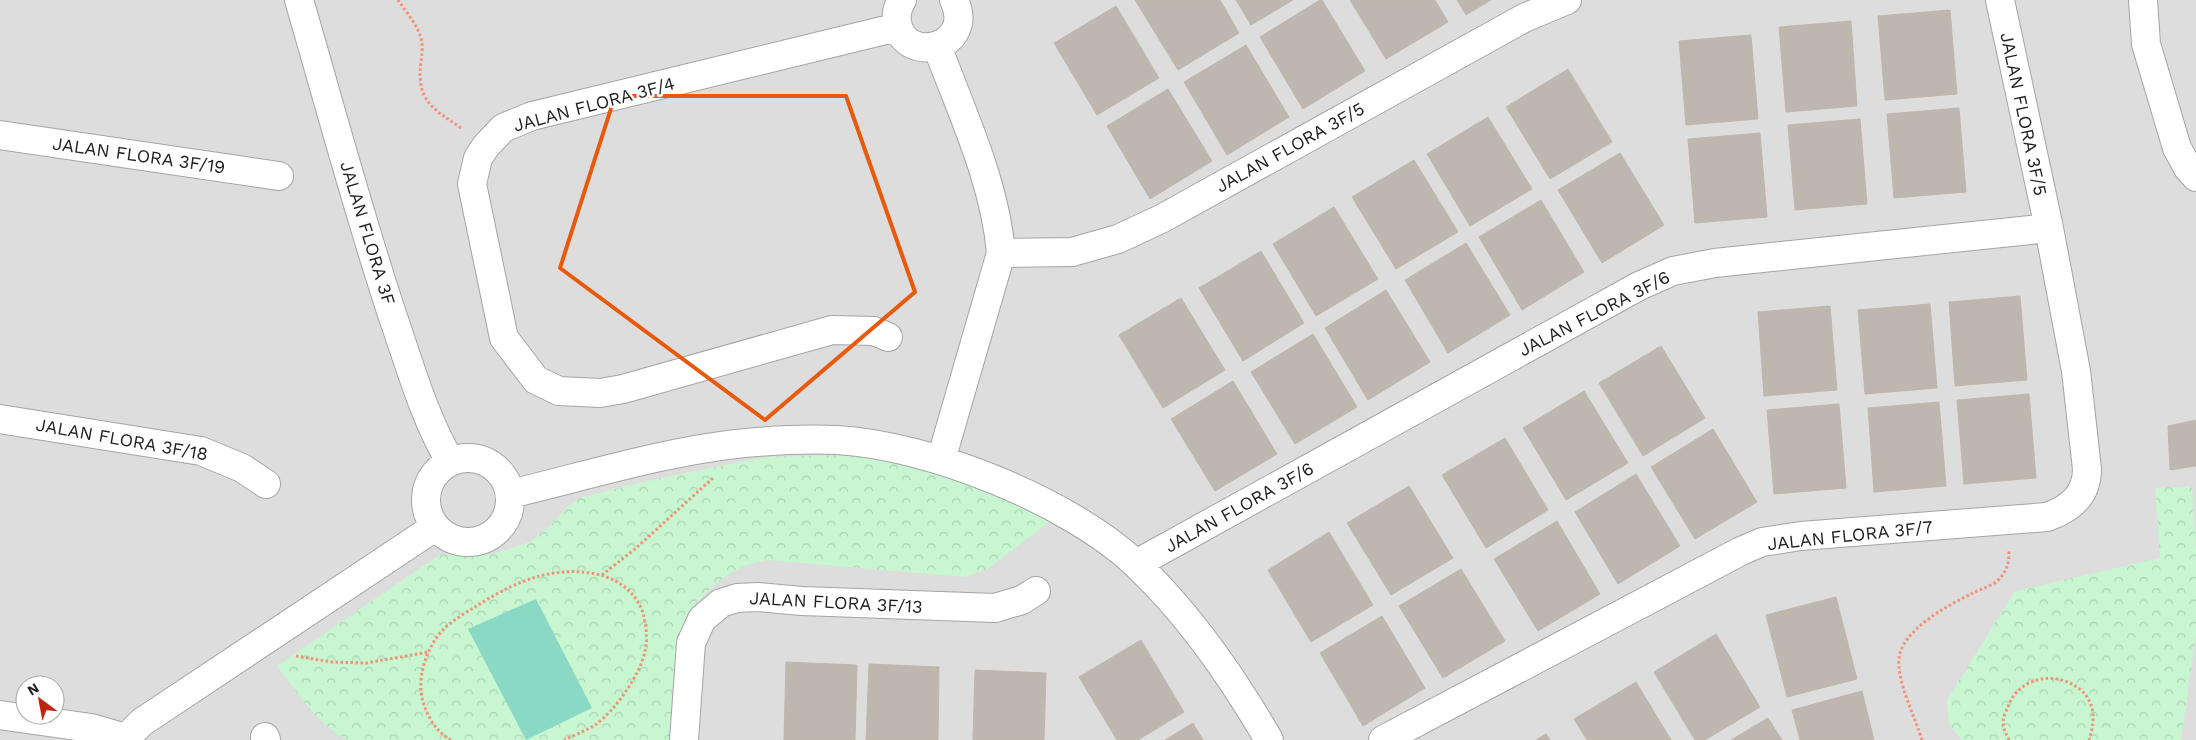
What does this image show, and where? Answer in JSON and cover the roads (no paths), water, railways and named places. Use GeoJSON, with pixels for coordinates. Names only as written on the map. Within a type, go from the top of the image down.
{"type":"FeatureCollection","features":[{"type":"Feature","properties":{"kind":"street","name":"JALAN FLORA 3F"},"geometry":{"type":"LineString","coordinates":[[299,0],[374,260],[421,400],[439,443],[450,462]]}},
{"type":"Feature","properties":{"kind":"street"},"geometry":{"type":"LineString","coordinates":[[902,0],[896,16],[898,27],[902,36],[918,47],[937,46],[946,42],[957,26],[962,3]]}},
{"type":"Feature","properties":{"kind":"street","name":"JALAN FLORA 3F/5"},"geometry":{"type":"LineString","coordinates":[[1001,253],[1072,252],[1118,239],[1161,219],[1524,18],[1567,0]]}},
{"type":"Feature","properties":{"kind":"street","name":"JALAN FLORA 3F/5"},"geometry":{"type":"LineString","coordinates":[[2000,0],[2049,228]]}},
{"type":"Feature","properties":{"kind":"street"},"geometry":{"type":"LineString","coordinates":[[2143,0],[2146,44],[2174,139],[2188,168],[2196,177]]}},
{"type":"Feature","properties":{"kind":"street","name":"JALAN FLORA 3F/4"},"geometry":{"type":"LineString","coordinates":[[888,336],[874,331],[832,330],[623,389],[583,394],[560,391],[536,380],[504,338],[472,184],[478,158],[486,146],[503,128],[532,116],[898,27]]}},
{"type":"Feature","properties":{"kind":"street"},"geometry":{"type":"LineString","coordinates":[[937,46],[981,166],[998,223],[1001,253],[941,460]]}},
{"type":"Feature","properties":{"kind":"street","name":"JALAN FLORA 3F/19"},"geometry":{"type":"LineString","coordinates":[[0,134],[279,176]]}},
{"type":"Feature","properties":{"kind":"street","name":"JALAN FLORA 3F/7"},"geometry":{"type":"LineString","coordinates":[[1383,740],[1741,551],[1762,542],[1800,536],[2047,517],[2063,512],[2073,504],[2082,492],[2087,479],[2087,469],[2076,371],[2049,228]]}},
{"type":"Feature","properties":{"kind":"street","name":"JALAN FLORA 3F/6"},"geometry":{"type":"LineString","coordinates":[[1136,564],[1639,286],[1673,271],[1715,262],[2049,228]]}},
{"type":"Feature","properties":{"kind":"street","name":"JALAN FLORA 3F/18"},"geometry":{"type":"LineString","coordinates":[[0,419],[201,450],[235,464],[266,484]]}},
{"type":"Feature","properties":{"kind":"street"},"geometry":{"type":"LineString","coordinates":[[510,494],[712,448],[758,442],[837,440],[866,444],[941,460],[1049,503],[1111,543],[1136,564],[1205,641],[1236,685],[1269,740]]}},
{"type":"Feature","properties":{"kind":"street"},"geometry":{"type":"LineString","coordinates":[[463,458],[476,459],[488,463],[499,471],[506,481],[510,494],[507,518],[491,536],[467,543],[455,541],[444,535],[429,518],[426,496],[434,476],[441,467],[450,462],[463,458]]}},
{"type":"Feature","properties":{"kind":"street"},"geometry":{"type":"LineString","coordinates":[[0,715],[91,728],[124,739],[142,722],[435,527]]}},
{"type":"Feature","properties":{"kind":"street","name":"JALAN FLORA 3F/13"},"geometry":{"type":"LineString","coordinates":[[684,740],[692,642],[702,619],[721,604],[737,598],[758,597],[802,601],[995,608],[1022,600],[1036,591]]}}]}
